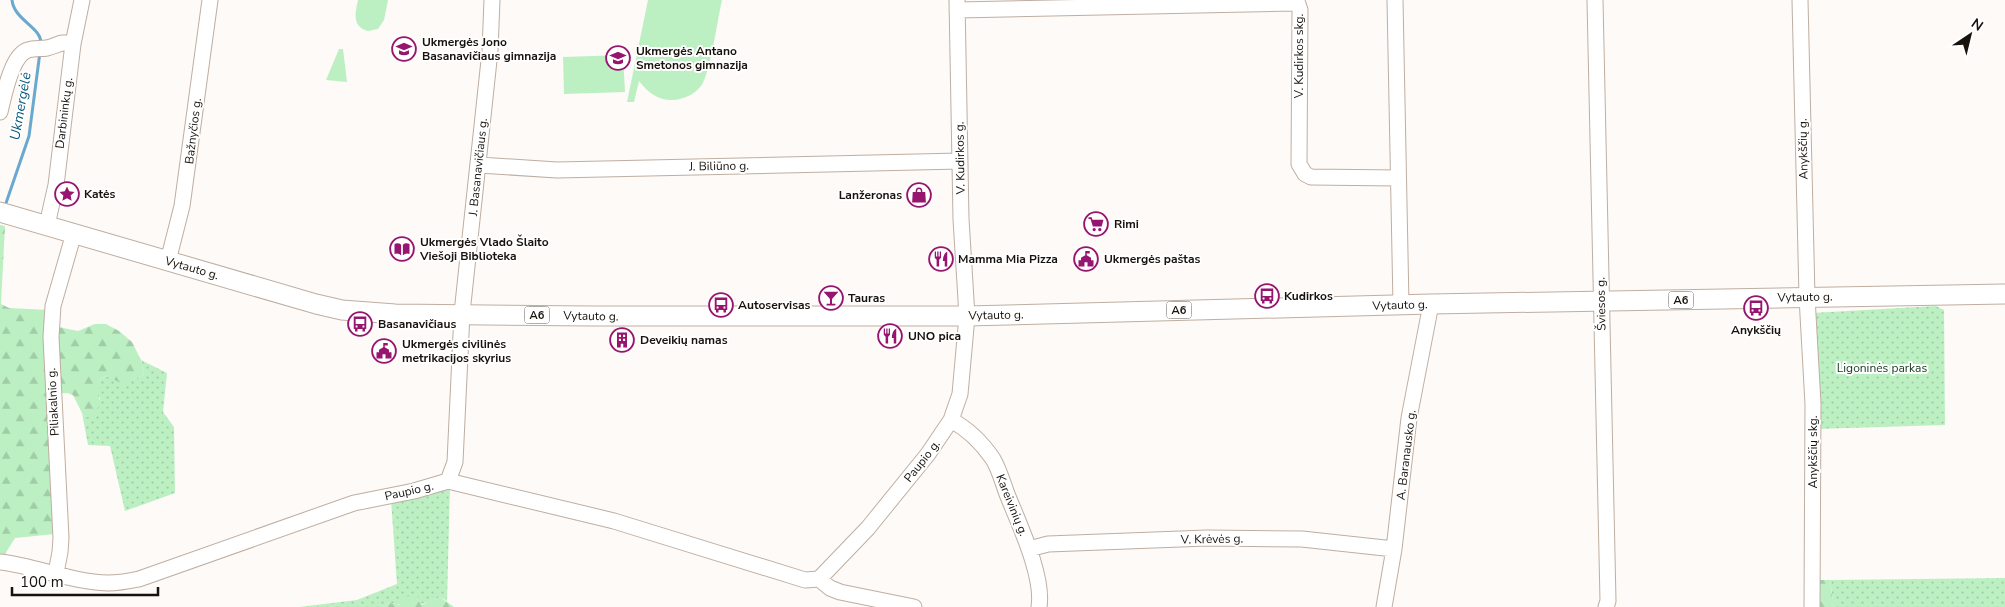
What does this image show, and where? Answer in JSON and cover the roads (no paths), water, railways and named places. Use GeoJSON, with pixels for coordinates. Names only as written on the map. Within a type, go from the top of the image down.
{"type":"FeatureCollection","features":[{"type":"Feature","properties":{"kind":"main road","name":"Vytauto g."},"geometry":{"type":"LineString","coordinates":[[6,213],[342,310],[395,314],[967,316],[1430,304],[2005,294]]}},
{"type":"Feature","properties":{"kind":"street","name":"Darbininkų g."},"geometry":{"type":"LineString","coordinates":[[47,225],[56,185],[73,44],[82,0]]}},
{"type":"Feature","properties":{"kind":"street","name":"Bažnyčios g."},"geometry":{"type":"LineString","coordinates":[[168,261],[182,206],[210,0]]}},
{"type":"Feature","properties":{"kind":"street","name":"J. Basanavičiaus g."},"geometry":{"type":"LineString","coordinates":[[448,481],[455,462],[462,314],[490,51],[492,0]]}},
{"type":"Feature","properties":{"kind":"street"},"geometry":{"type":"LineString","coordinates":[[1395,0],[1402,305]]}},
{"type":"Feature","properties":{"kind":"street","name":"Šviesos g."},"geometry":{"type":"LineString","coordinates":[[1595,0],[1600,302],[1608,601],[1606,607]]}},
{"type":"Feature","properties":{"kind":"street","name":"Anykščių g."},"geometry":{"type":"LineString","coordinates":[[1800,0],[1807,297]]}},
{"type":"Feature","properties":{"kind":"street","name":"V. Kudirkos skg."},"geometry":{"type":"LineString","coordinates":[[957,5],[1292,2],[1298,4],[1300,10],[1299,164],[1301,170],[1311,177],[1398,178]]}},
{"type":"Feature","properties":{"kind":"street","name":"V. Kudirkos g."},"geometry":{"type":"LineString","coordinates":[[957,5],[960,161],[967,316]]}},
{"type":"Feature","properties":{"kind":"street"},"geometry":{"type":"LineString","coordinates":[[0,112],[5,78],[19,56],[26,50],[42,48],[61,42],[73,44]]}},
{"type":"Feature","properties":{"kind":"street","name":"J. Biliūno g."},"geometry":{"type":"LineString","coordinates":[[478,165],[557,170],[960,161]]}},
{"type":"Feature","properties":{"kind":"street","name":"Piliakalnio g."},"geometry":{"type":"LineString","coordinates":[[56,572],[60,552],[60,538],[51,337],[53,306],[74,233]]}},
{"type":"Feature","properties":{"kind":"street","name":"Anykščių skg."},"geometry":{"type":"LineString","coordinates":[[1807,297],[1813,404],[1812,607]]}},
{"type":"Feature","properties":{"kind":"street","name":"A. Baranausko g."},"geometry":{"type":"LineString","coordinates":[[1384,607],[1394,548],[1409,418],[1430,304]]}},
{"type":"Feature","properties":{"kind":"street","name":"Paupio g."},"geometry":{"type":"LineString","coordinates":[[0,562],[29,566],[77,578],[108,583],[139,579],[354,504],[414,492],[448,481],[614,521],[805,580],[819,579],[868,528],[895,496],[952,420],[960,394],[967,316]]}},
{"type":"Feature","properties":{"kind":"street","name":"Kareivinių g."},"geometry":{"type":"LineString","coordinates":[[952,420],[964,427],[979,441],[994,460],[1029,549],[1041,596],[1039,607]]}},
{"type":"Feature","properties":{"kind":"street","name":"V. Krėvės g."},"geometry":{"type":"LineString","coordinates":[[1029,549],[1048,544],[1207,538],[1302,539],[1394,548]]}},
{"type":"Feature","properties":{"kind":"street","name":"Paupio g."},"geometry":{"type":"LineString","coordinates":[[819,579],[830,588],[840,592],[914,607]]}},
{"type":"Feature","properties":{"kind":"waterway","name":"Ukmergėlė"},"geometry":{"type":"LineString","coordinates":[[12,0],[17,13],[37,32],[41,43]]}},
{"type":"Feature","properties":{"kind":"waterway","name":"Ukmergėlė"},"geometry":{"type":"LineString","coordinates":[[5,206],[29,136],[40,52]]}},
{"type":"Feature","properties":{"kind":"place","name":"Ukmergės Jono Basanavičiaus gimnazija"},"geometry":{"type":"Point","coordinates":[404,49]}},
{"type":"Feature","properties":{"kind":"place","name":"Ukmergės Antano Smetonos gimnazija"},"geometry":{"type":"Point","coordinates":[618,58]}},
{"type":"Feature","properties":{"kind":"place","name":"Katės"},"geometry":{"type":"Point","coordinates":[67,194]}},
{"type":"Feature","properties":{"kind":"place","name":"Lanžeronas"},"geometry":{"type":"Point","coordinates":[919,195]}},
{"type":"Feature","properties":{"kind":"place","name":"Rimi"},"geometry":{"type":"Point","coordinates":[1096,224]}},
{"type":"Feature","properties":{"kind":"place","name":"Ukmergės Vlado Šlaito Viešoji Biblioteka"},"geometry":{"type":"Point","coordinates":[402,249]}},
{"type":"Feature","properties":{"kind":"place","name":"Mamma Mia Pizza"},"geometry":{"type":"Point","coordinates":[941,259]}},
{"type":"Feature","properties":{"kind":"place","name":"Ukmergės paštas"},"geometry":{"type":"Point","coordinates":[1086,259]}},
{"type":"Feature","properties":{"kind":"place","name":"Kudirkos"},"geometry":{"type":"Point","coordinates":[1267,296]}},
{"type":"Feature","properties":{"kind":"place","name":"Tauras"},"geometry":{"type":"Point","coordinates":[831,298]}},
{"type":"Feature","properties":{"kind":"place","name":"Autoservisas"},"geometry":{"type":"Point","coordinates":[721,305]}},
{"type":"Feature","properties":{"kind":"place","name":"Anykščių"},"geometry":{"type":"Point","coordinates":[1756,308]}},
{"type":"Feature","properties":{"kind":"place","name":"Basanavičiaus"},"geometry":{"type":"Point","coordinates":[360,324]}},
{"type":"Feature","properties":{"kind":"place","name":"UNO pica"},"geometry":{"type":"Point","coordinates":[890,336]}},
{"type":"Feature","properties":{"kind":"place","name":"Deveikių namas"},"geometry":{"type":"Point","coordinates":[622,340]}},
{"type":"Feature","properties":{"kind":"place","name":"Ukmergės civilinės metrikacijos skyrius"},"geometry":{"type":"Point","coordinates":[384,351]}},
{"type":"Feature","properties":{"kind":"park label","name":"Ligoninės parkas"},"geometry":{"type":"Point","coordinates":[1882,368]}}]}
